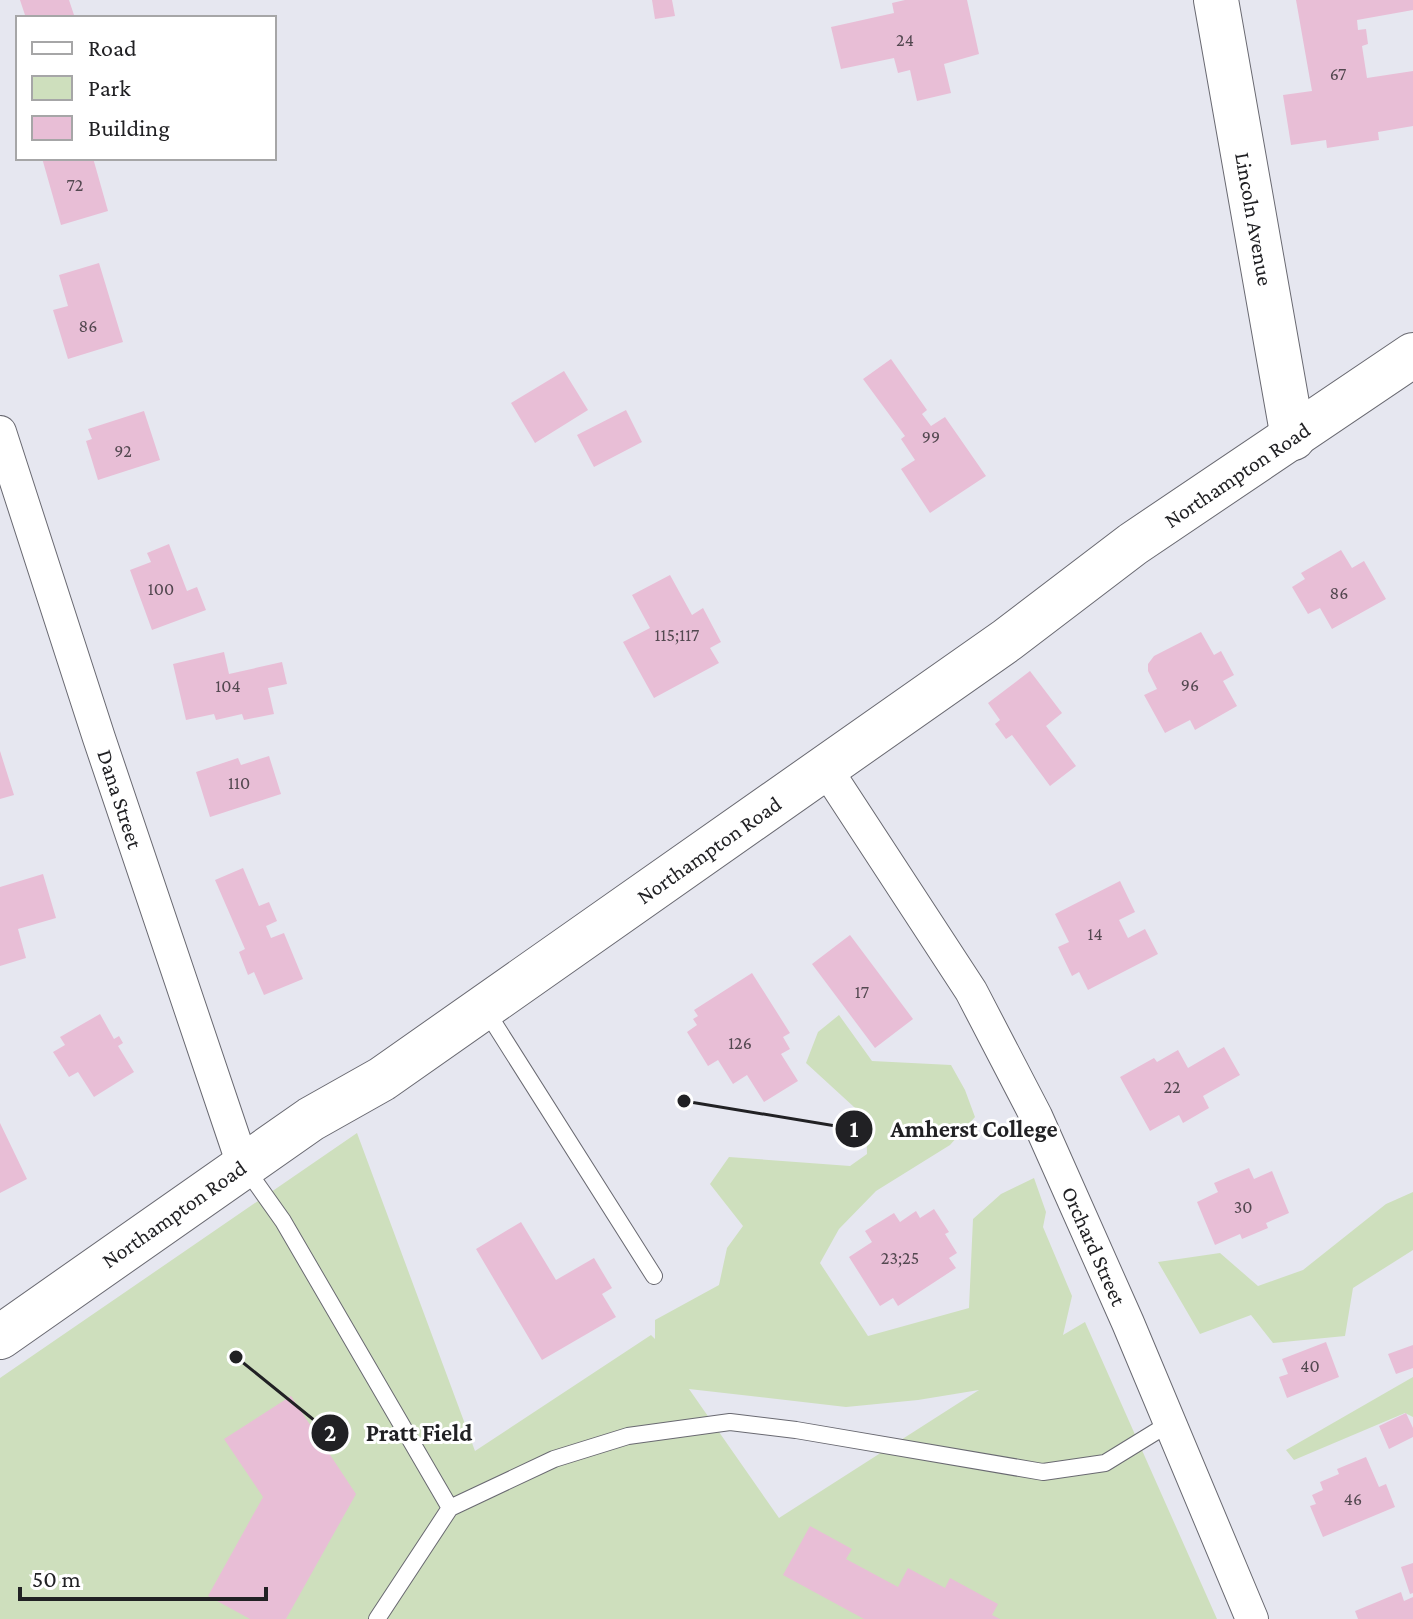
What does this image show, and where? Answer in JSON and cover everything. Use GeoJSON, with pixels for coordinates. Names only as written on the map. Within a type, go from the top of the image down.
{"type":"FeatureCollection","features":[{"type":"Feature","properties":{"kind":"main road","name":"Lincoln Avenue"},"geometry":{"type":"LineString","coordinates":[[1216,0],[1293,438]]}},
{"type":"Feature","properties":{"kind":"main road","name":"Northampton Road"},"geometry":{"type":"LineString","coordinates":[[0,1337],[311,1119],[382,1079],[826,769],[1007,640],[1133,544],[1413,355]]}},
{"type":"Feature","properties":{"kind":"street","name":"Dana Street"},"geometry":{"type":"LineString","coordinates":[[0,432],[243,1165]]}},
{"type":"Feature","properties":{"kind":"street","name":"Orchard Street"},"geometry":{"type":"LineString","coordinates":[[826,769],[941,942],[997,1039],[1085,1224],[1252,1619]]}},
{"type":"Feature","properties":{"kind":"lane"},"geometry":{"type":"LineString","coordinates":[[485,1007],[654,1276]]}},
{"type":"Feature","properties":{"kind":"lane"},"geometry":{"type":"LineString","coordinates":[[243,1165],[283,1221],[450,1508]]}},
{"type":"Feature","properties":{"kind":"lane"},"geometry":{"type":"LineString","coordinates":[[377,1619],[450,1508],[554,1459],[628,1436],[730,1422],[796,1430],[1043,1472],[1105,1463],[1170,1423]]}},
{"type":"Feature","properties":{"kind":"green space"},"geometry":{"type":"Polygon","coordinates":[[[839,1015],[872,1061],[951,1065],[975,1117],[950,1145],[876,1191],[839,1229],[820,1263],[868,1336],[969,1308],[973,1219],[1001,1194],[1034,1178],[1046,1212],[1043,1227],[1072,1296],[1063,1335],[1085,1322],[1217,1619],[0,1619],[0,1378],[357,1133],[475,1451],[651,1335],[655,1339],[655,1320],[719,1285],[727,1248],[743,1226],[710,1184],[729,1157],[850,1166],[867,1154],[866,1118],[806,1063],[818,1032],[839,1015]],[[689,1389],[779,1518],[979,1390],[846,1407],[689,1389]]]}},
{"type":"Feature","properties":{"kind":"green space"},"geometry":{"type":"Polygon","coordinates":[[[1413,1192],[1413,1250],[1353,1288],[1345,1336],[1273,1343],[1251,1315],[1200,1334],[1158,1262],[1220,1253],[1258,1286],[1303,1270],[1386,1204],[1413,1192]]]}},
{"type":"Feature","properties":{"kind":"green space"},"geometry":{"type":"Polygon","coordinates":[[[1413,1377],[1413,1417],[1405,1413],[1294,1460],[1286,1450],[1413,1377]]]}},
{"type":"Feature","properties":{"kind":"building"},"geometry":{"type":"Polygon","coordinates":[[[20,0],[69,0],[74,16],[25,16],[20,0]]]}},
{"type":"Feature","properties":{"kind":"building"},"geometry":{"type":"Polygon","coordinates":[[[652,0],[672,0],[675,16],[655,19],[652,0]]]}},
{"type":"Feature","properties":{"kind":"building"},"geometry":{"type":"Polygon","coordinates":[[[905,0],[967,0],[979,54],[944,64],[951,93],[917,101],[910,70],[898,73],[894,58],[841,69],[831,27],[894,13],[892,3],[905,0]]]}},
{"type":"Feature","properties":{"kind":"building"},"geometry":{"type":"Polygon","coordinates":[[[1296,0],[1413,0],[1413,10],[1357,20],[1358,30],[1366,29],[1368,44],[1362,46],[1367,78],[1413,71],[1413,126],[1378,132],[1379,140],[1327,148],[1326,140],[1291,145],[1283,95],[1312,91],[1296,0]]]}},
{"type":"Feature","properties":{"kind":"building"},"geometry":{"type":"Polygon","coordinates":[[[43,160],[94,160],[108,211],[61,225],[43,160]]]}},
{"type":"Feature","properties":{"kind":"building"},"geometry":{"type":"Polygon","coordinates":[[[99,263],[123,342],[68,359],[53,310],[68,306],[59,275],[99,263]]]}},
{"type":"Feature","properties":{"kind":"building"},"geometry":{"type":"Polygon","coordinates":[[[891,359],[927,410],[922,414],[931,426],[945,417],[986,476],[930,513],[901,469],[915,460],[901,439],[905,436],[863,379],[891,359]]]}},
{"type":"Feature","properties":{"kind":"building"},"geometry":{"type":"Polygon","coordinates":[[[564,371],[588,410],[535,443],[511,403],[564,371]]]}},
{"type":"Feature","properties":{"kind":"building"},"geometry":{"type":"Polygon","coordinates":[[[626,410],[642,442],[594,467],[577,435],[626,410]]]}},
{"type":"Feature","properties":{"kind":"building"},"geometry":{"type":"Polygon","coordinates":[[[144,411],[160,460],[98,480],[86,441],[92,439],[88,429],[144,411]]]}},
{"type":"Feature","properties":{"kind":"building"},"geometry":{"type":"Polygon","coordinates":[[[169,544],[187,591],[197,587],[206,610],[152,630],[130,570],[151,562],[147,553],[169,544]]]}},
{"type":"Feature","properties":{"kind":"building"},"geometry":{"type":"Polygon","coordinates":[[[1341,550],[1352,568],[1364,561],[1386,599],[1332,629],[1320,608],[1308,614],[1292,587],[1305,579],[1301,573],[1341,550]]]}},
{"type":"Feature","properties":{"kind":"building"},"geometry":{"type":"Polygon","coordinates":[[[670,575],[692,615],[703,608],[721,642],[710,648],[719,663],[654,698],[623,642],[650,628],[632,595],[670,575]]]}},
{"type":"Feature","properties":{"kind":"building"},"geometry":{"type":"Polygon","coordinates":[[[1201,632],[1214,655],[1221,651],[1234,675],[1223,681],[1237,706],[1195,730],[1190,720],[1165,733],[1144,695],[1157,689],[1148,664],[1154,656],[1201,632]]]}},
{"type":"Feature","properties":{"kind":"building"},"geometry":{"type":"Polygon","coordinates":[[[224,652],[229,674],[282,662],[287,684],[268,688],[274,714],[244,720],[242,714],[216,720],[214,714],[186,720],[173,664],[224,652]]]}},
{"type":"Feature","properties":{"kind":"building"},"geometry":{"type":"Polygon","coordinates":[[[1030,671],[1062,713],[1046,726],[1076,766],[1050,786],[1012,735],[1006,739],[995,724],[1000,720],[988,703],[1030,671]]]}},
{"type":"Feature","properties":{"kind":"building"},"geometry":{"type":"Polygon","coordinates":[[[0,751],[14,795],[0,799],[0,751]]]}},
{"type":"Feature","properties":{"kind":"building"},"geometry":{"type":"Polygon","coordinates":[[[269,756],[281,794],[210,817],[196,772],[238,758],[241,765],[269,756]]]}},
{"type":"Feature","properties":{"kind":"building"},"geometry":{"type":"Polygon","coordinates":[[[243,868],[259,906],[269,902],[277,921],[266,926],[271,938],[284,933],[303,979],[264,995],[254,972],[248,975],[239,952],[245,949],[215,880],[243,868]]]}},
{"type":"Feature","properties":{"kind":"building"},"geometry":{"type":"Polygon","coordinates":[[[43,874],[56,918],[18,929],[26,958],[0,966],[0,887],[43,874]]]}},
{"type":"Feature","properties":{"kind":"building"},"geometry":{"type":"Polygon","coordinates":[[[1120,881],[1135,912],[1119,920],[1128,938],[1145,929],[1158,954],[1088,990],[1079,972],[1072,976],[1058,947],[1069,942],[1055,914],[1120,881]]]}},
{"type":"Feature","properties":{"kind":"building"},"geometry":{"type":"Polygon","coordinates":[[[850,935],[913,1019],[875,1048],[812,964],[850,935]]]}},
{"type":"Feature","properties":{"kind":"building"},"geometry":{"type":"Polygon","coordinates":[[[752,973],[790,1033],[783,1037],[790,1049],[781,1054],[798,1081],[764,1102],[747,1075],[733,1084],[718,1060],[708,1066],[687,1032],[697,1025],[693,1019],[698,1016],[694,1010],[752,973]]]}},
{"type":"Feature","properties":{"kind":"building"},"geometry":{"type":"Polygon","coordinates":[[[100,1014],[114,1039],[119,1036],[123,1043],[118,1046],[134,1072],[94,1097],[78,1072],[69,1077],[53,1052],[65,1045],[60,1037],[100,1014]]]}},
{"type":"Feature","properties":{"kind":"building"},"geometry":{"type":"Polygon","coordinates":[[[1224,1047],[1240,1075],[1203,1096],[1209,1108],[1183,1123],[1179,1115],[1150,1131],[1120,1077],[1154,1058],[1157,1062],[1178,1050],[1188,1068],[1224,1047]]]}},
{"type":"Feature","properties":{"kind":"building"},"geometry":{"type":"Polygon","coordinates":[[[0,1123],[27,1179],[0,1193],[0,1123]]]}},
{"type":"Feature","properties":{"kind":"building"},"geometry":{"type":"Polygon","coordinates":[[[1249,1168],[1254,1179],[1272,1171],[1289,1213],[1266,1223],[1268,1228],[1242,1239],[1240,1234],[1215,1245],[1197,1202],[1218,1192],[1214,1183],[1249,1168]]]}},
{"type":"Feature","properties":{"kind":"building"},"geometry":{"type":"Polygon","coordinates":[[[934,1209],[949,1232],[945,1234],[957,1253],[949,1258],[956,1268],[898,1306],[893,1298],[880,1306],[849,1257],[872,1242],[865,1231],[894,1213],[900,1222],[916,1211],[920,1218],[934,1209]]]}},
{"type":"Feature","properties":{"kind":"building"},"geometry":{"type":"Polygon","coordinates":[[[521,1222],[556,1280],[594,1258],[612,1288],[602,1294],[616,1317],[542,1360],[476,1249],[521,1222]]]}},
{"type":"Feature","properties":{"kind":"building"},"geometry":{"type":"Polygon","coordinates":[[[1326,1342],[1339,1377],[1287,1398],[1279,1377],[1288,1374],[1282,1359],[1326,1342]]]}},
{"type":"Feature","properties":{"kind":"building"},"geometry":{"type":"Polygon","coordinates":[[[1413,1345],[1413,1368],[1396,1374],[1388,1354],[1413,1345]]]}},
{"type":"Feature","properties":{"kind":"building"},"geometry":{"type":"Polygon","coordinates":[[[291,1396],[356,1494],[286,1619],[250,1619],[208,1596],[263,1497],[224,1439],[291,1396]]]}},
{"type":"Feature","properties":{"kind":"building"},"geometry":{"type":"Polygon","coordinates":[[[1406,1413],[1413,1428],[1413,1437],[1389,1449],[1379,1426],[1406,1413]]]}},
{"type":"Feature","properties":{"kind":"building"},"geometry":{"type":"Polygon","coordinates":[[[1366,1457],[1379,1487],[1386,1484],[1395,1507],[1323,1537],[1310,1506],[1316,1504],[1312,1495],[1323,1490],[1320,1482],[1339,1474],[1337,1469],[1366,1457]]]}},
{"type":"Feature","properties":{"kind":"building"},"geometry":{"type":"Polygon","coordinates":[[[810,1526],[852,1549],[846,1559],[898,1587],[908,1568],[945,1588],[950,1578],[998,1604],[992,1615],[1000,1619],[864,1619],[783,1575],[810,1526]]]}},
{"type":"Feature","properties":{"kind":"building"},"geometry":{"type":"Polygon","coordinates":[[[1413,1563],[1413,1593],[1410,1594],[1401,1567],[1413,1563]]]}},
{"type":"Feature","properties":{"kind":"building"},"geometry":{"type":"Polygon","coordinates":[[[1401,1592],[1404,1601],[1413,1597],[1413,1619],[1358,1619],[1355,1611],[1401,1592]]]}},
{"type":"Feature","properties":{"kind":"place","name":"Amherst College"},"geometry":{"type":"Point","coordinates":[684,1101]}},
{"type":"Feature","properties":{"kind":"place","name":"Pratt Field"},"geometry":{"type":"Point","coordinates":[236,1357]}}]}
